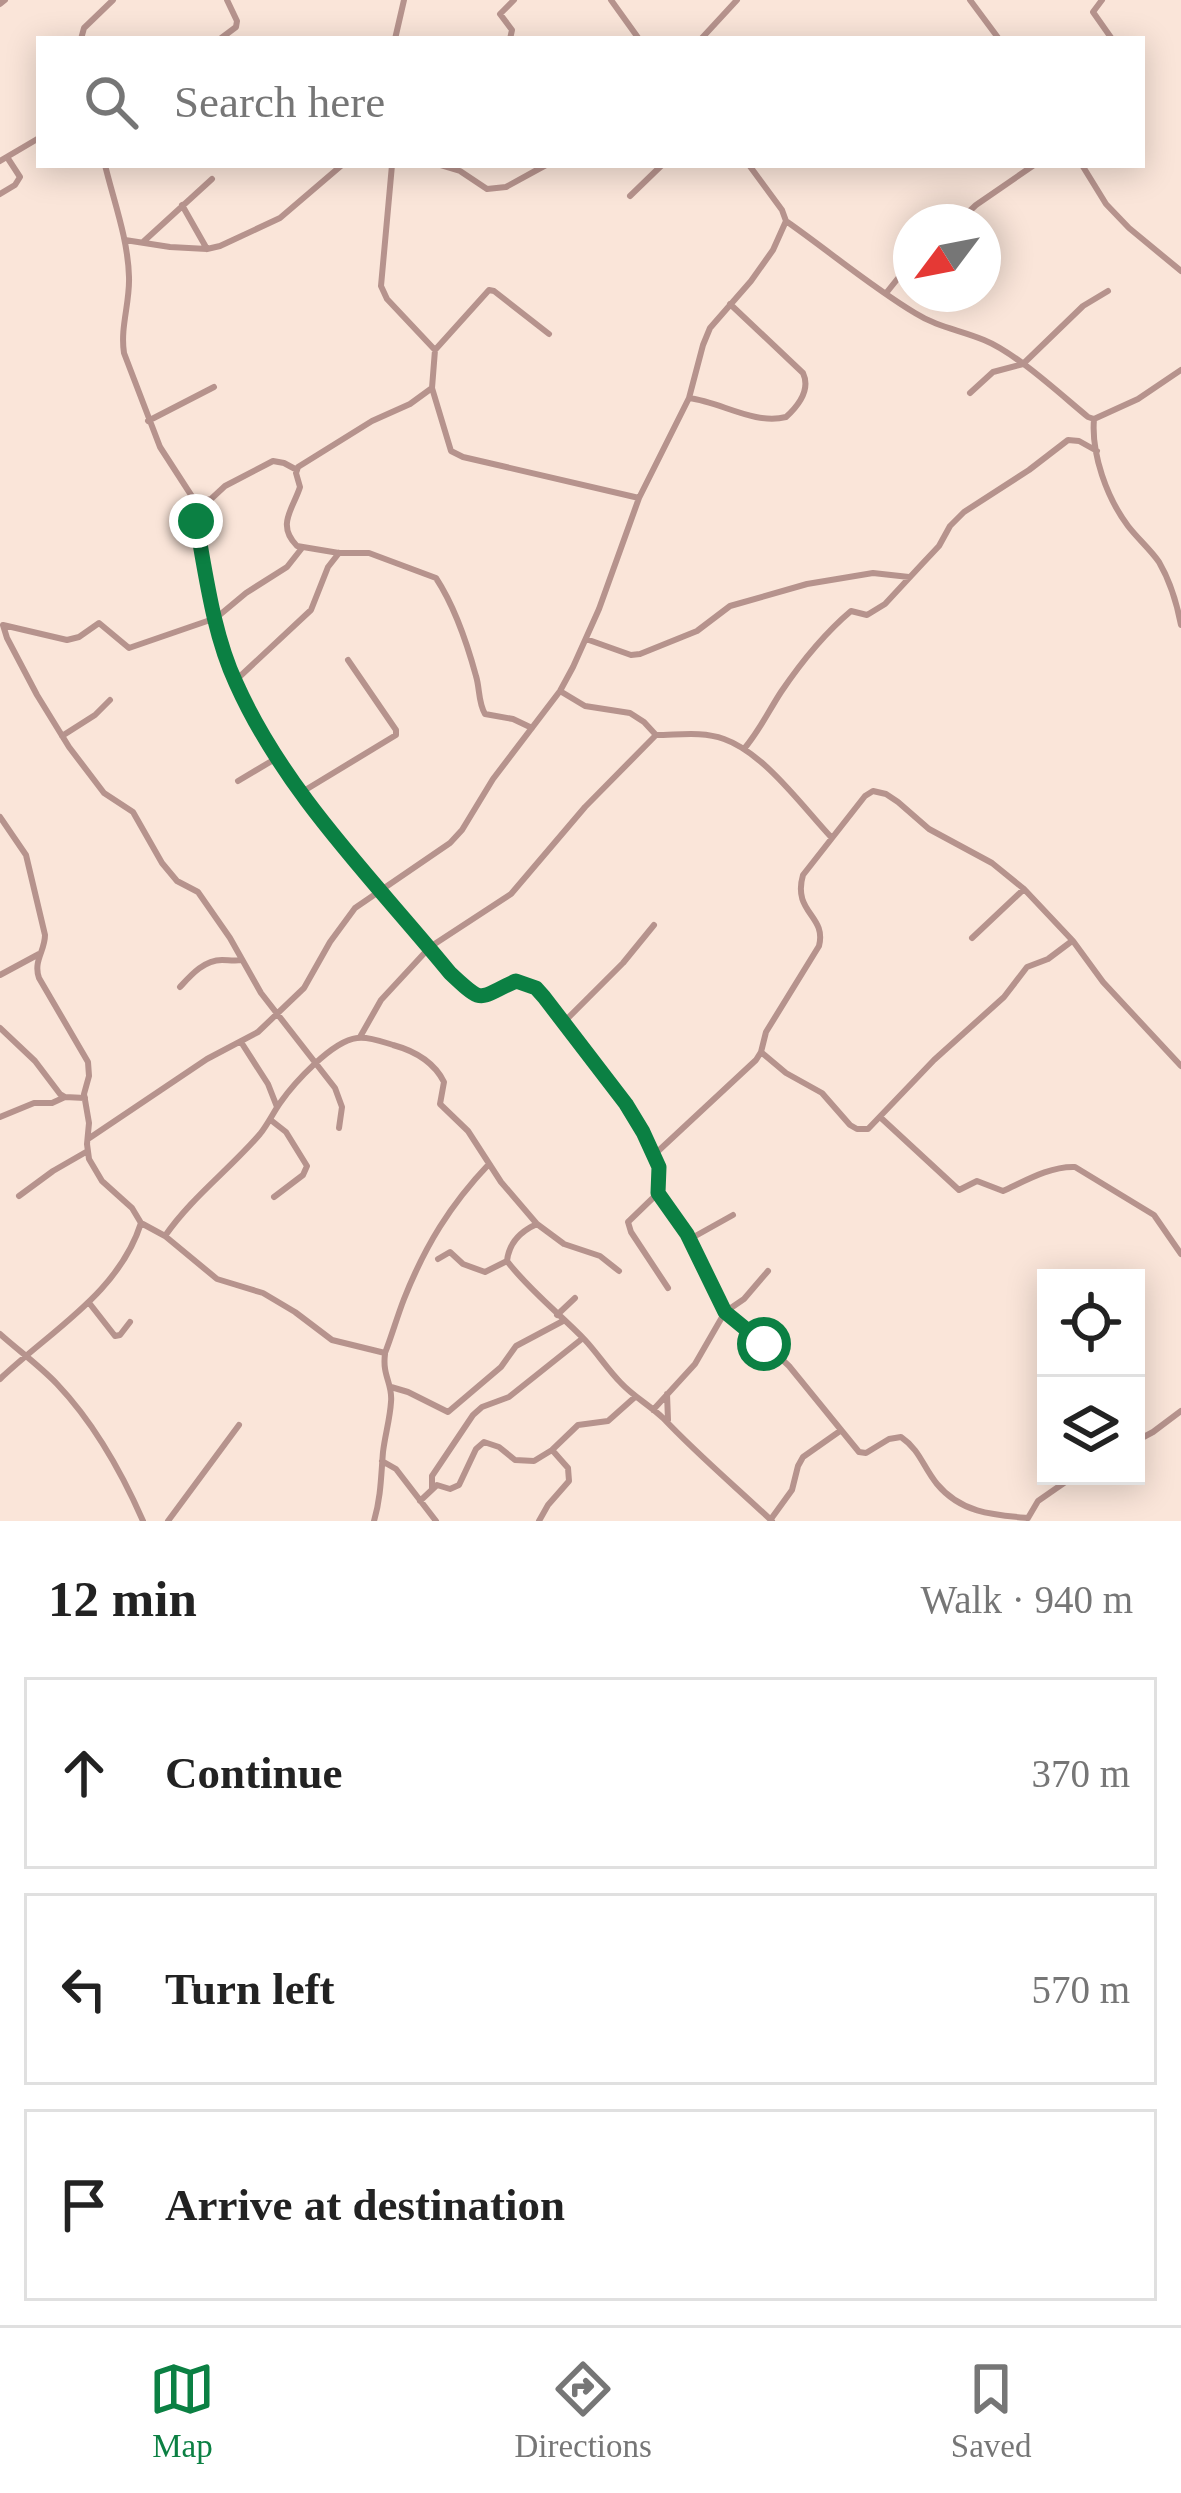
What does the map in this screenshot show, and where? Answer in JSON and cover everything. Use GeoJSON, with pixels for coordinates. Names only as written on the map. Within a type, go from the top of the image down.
{"type":"FeatureCollection","features":[{"type":"Feature","properties":{"kind":"street"},"geometry":{"type":"LineString","coordinates":[[82,36],[112,0]]}},
{"type":"Feature","properties":{"kind":"street"},"geometry":{"type":"LineString","coordinates":[[224,36],[237,21],[227,0]]}},
{"type":"Feature","properties":{"kind":"street"},"geometry":{"type":"LineString","coordinates":[[396,36],[404,0]]}},
{"type":"Feature","properties":{"kind":"street"},"geometry":{"type":"LineString","coordinates":[[511,36],[512,30],[500,14],[514,0]]}},
{"type":"Feature","properties":{"kind":"street"},"geometry":{"type":"LineString","coordinates":[[611,0],[637,36]]}},
{"type":"Feature","properties":{"kind":"street"},"geometry":{"type":"LineString","coordinates":[[704,36],[736,0]]}},
{"type":"Feature","properties":{"kind":"street"},"geometry":{"type":"LineString","coordinates":[[1102,0],[1093,12],[1110,36]]}},
{"type":"Feature","properties":{"kind":"street"},"geometry":{"type":"LineString","coordinates":[[973,1],[997,36]]}},
{"type":"Feature","properties":{"kind":"street"},"geometry":{"type":"LineString","coordinates":[[0,194],[20,177],[4,159],[36,140]]}},
{"type":"Feature","properties":{"kind":"street"},"geometry":{"type":"LineString","coordinates":[[107,168],[124,240],[129,286],[122,340],[148,421],[195,502],[201,553],[235,681],[275,759],[450,973],[475,994],[489,997],[516,981],[536,988],[626,1104],[655,1154],[658,1193],[690,1239],[725,1312],[790,1366],[862,1453],[897,1437],[906,1439],[939,1486],[980,1513],[1027,1519],[1038,1501],[1061,1485]]}},
{"type":"Feature","properties":{"kind":"street"},"geometry":{"type":"LineString","coordinates":[[124,240],[170,248],[220,246],[280,218],[338,168]]}},
{"type":"Feature","properties":{"kind":"street"},"geometry":{"type":"LineString","coordinates":[[392,168],[381,286],[387,299],[435,350]]}},
{"type":"Feature","properties":{"kind":"street"},"geometry":{"type":"LineString","coordinates":[[450,168],[488,189],[506,187],[541,168]]}},
{"type":"Feature","properties":{"kind":"street"},"geometry":{"type":"LineString","coordinates":[[630,196],[659,168]]}},
{"type":"Feature","properties":{"kind":"street"},"geometry":{"type":"LineString","coordinates":[[750,168],[786,221],[937,326],[985,340],[1023,364],[1094,419]]}},
{"type":"Feature","properties":{"kind":"street"},"geometry":{"type":"LineString","coordinates":[[977,204],[1030,168]]}},
{"type":"Feature","properties":{"kind":"street"},"geometry":{"type":"LineString","coordinates":[[1084,168],[1106,204],[1181,271]]}},
{"type":"Feature","properties":{"kind":"street"},"geometry":{"type":"LineString","coordinates":[[143,242],[212,179]]}},
{"type":"Feature","properties":{"kind":"street"},"geometry":{"type":"LineString","coordinates":[[182,206],[207,249]]}},
{"type":"Feature","properties":{"kind":"street"},"geometry":{"type":"LineString","coordinates":[[88,1138],[172,1081],[258,1032],[304,988],[355,908],[462,830],[493,779],[560,692],[609,585],[639,498],[689,398],[710,328],[773,250],[786,221]]}},
{"type":"Feature","properties":{"kind":"street"},"geometry":{"type":"LineString","coordinates":[[886,293],[893,284]]}},
{"type":"Feature","properties":{"kind":"street"},"geometry":{"type":"LineString","coordinates":[[549,334],[489,290],[435,350],[432,388],[448,447],[454,453],[639,498]]}},
{"type":"Feature","properties":{"kind":"street"},"geometry":{"type":"LineString","coordinates":[[970,393],[993,372],[1023,364],[1083,305],[1108,292]]}},
{"type":"Feature","properties":{"kind":"street"},"geometry":{"type":"LineString","coordinates":[[689,398],[771,420],[786,418],[803,398],[807,382],[803,373],[730,304]]}},
{"type":"Feature","properties":{"kind":"street"},"geometry":{"type":"LineString","coordinates":[[1094,419],[1138,399],[1181,370]]}},
{"type":"Feature","properties":{"kind":"street"},"geometry":{"type":"LineString","coordinates":[[148,421],[214,387]]}},
{"type":"Feature","properties":{"kind":"street"},"geometry":{"type":"LineString","coordinates":[[297,470],[432,388]]}},
{"type":"Feature","properties":{"kind":"street"},"geometry":{"type":"LineString","coordinates":[[1094,419],[1093,433],[1107,487],[1123,519],[1160,563],[1181,625]]}},
{"type":"Feature","properties":{"kind":"street"},"geometry":{"type":"LineString","coordinates":[[744,749],[783,688],[836,626],[851,611],[866,615],[874,611],[909,578],[964,512],[1068,440],[1097,452]]}},
{"type":"Feature","properties":{"kind":"street"},"geometry":{"type":"LineString","coordinates":[[195,502],[211,499],[225,486],[273,461],[297,470]]}},
{"type":"Feature","properties":{"kind":"street"},"geometry":{"type":"LineString","coordinates":[[297,470],[300,487],[287,513],[287,532],[297,546],[368,554],[436,578],[467,646],[481,708],[532,728]]}},
{"type":"Feature","properties":{"kind":"street"},"geometry":{"type":"LineString","coordinates":[[2,624],[68,640],[99,622],[129,648],[216,617],[287,567],[303,547]]}},
{"type":"Feature","properties":{"kind":"street"},"geometry":{"type":"LineString","coordinates":[[235,681],[311,610],[328,567],[340,553]]}},
{"type":"Feature","properties":{"kind":"street"},"geometry":{"type":"LineString","coordinates":[[586,639],[640,654],[697,631],[726,608],[807,584],[873,573],[909,578]]}},
{"type":"Feature","properties":{"kind":"street"},"geometry":{"type":"LineString","coordinates":[[2,624],[62,736],[104,793],[133,812],[177,881],[198,892],[277,1014],[340,1097],[339,1128]]}},
{"type":"Feature","properties":{"kind":"street"},"geometry":{"type":"LineString","coordinates":[[301,793],[396,735],[348,660]]}},
{"type":"Feature","properties":{"kind":"street"},"geometry":{"type":"LineString","coordinates":[[560,692],[585,706],[630,713],[656,735],[698,734],[725,739],[744,749],[831,837]]}},
{"type":"Feature","properties":{"kind":"street"},"geometry":{"type":"LineString","coordinates":[[62,736],[95,716],[110,700]]}},
{"type":"Feature","properties":{"kind":"street"},"geometry":{"type":"LineString","coordinates":[[360,1037],[381,1000],[430,947],[524,883],[585,807],[656,735]]}},
{"type":"Feature","properties":{"kind":"street"},"geometry":{"type":"LineString","coordinates":[[238,781],[275,759]]}},
{"type":"Feature","properties":{"kind":"street"},"geometry":{"type":"LineString","coordinates":[[655,1154],[761,1052],[766,1032],[819,946],[822,932],[800,899],[802,875],[865,796],[878,791],[944,838],[992,863],[1024,889],[1181,1066]]}},
{"type":"Feature","properties":{"kind":"street"},"geometry":{"type":"LineString","coordinates":[[0,817],[26,855],[45,935],[36,969],[39,978],[88,1062],[87,1151],[102,1181],[132,1208],[141,1223],[217,1279],[262,1294],[332,1340],[385,1353]]}},
{"type":"Feature","properties":{"kind":"street"},"geometry":{"type":"LineString","coordinates":[[972,938],[1024,889]]}},
{"type":"Feature","properties":{"kind":"street"},"geometry":{"type":"LineString","coordinates":[[564,1022],[654,925]]}},
{"type":"Feature","properties":{"kind":"street"},"geometry":{"type":"LineString","coordinates":[[761,1052],[822,1094],[856,1129],[868,1129],[1004,997],[1027,967],[1072,941]]}},
{"type":"Feature","properties":{"kind":"street"},"geometry":{"type":"LineString","coordinates":[[0,975],[40,953]]}},
{"type":"Feature","properties":{"kind":"street"},"geometry":{"type":"LineString","coordinates":[[180,987],[214,961],[242,960]]}},
{"type":"Feature","properties":{"kind":"street"},"geometry":{"type":"LineString","coordinates":[[0,1028],[65,1097]]}},
{"type":"Feature","properties":{"kind":"street"},"geometry":{"type":"LineString","coordinates":[[165,1237],[271,1120],[302,1076],[343,1043],[360,1037],[410,1049],[435,1068],[444,1082],[440,1104],[468,1131],[537,1224],[564,1244],[600,1256],[619,1271]]}},
{"type":"Feature","properties":{"kind":"street"},"geometry":{"type":"LineString","coordinates":[[241,1042],[277,1107]]}},
{"type":"Feature","properties":{"kind":"street"},"geometry":{"type":"LineString","coordinates":[[0,1117],[34,1103],[85,1098]]}},
{"type":"Feature","properties":{"kind":"street"},"geometry":{"type":"LineString","coordinates":[[879,1117],[959,1190],[977,1181],[1003,1191],[1030,1177],[1075,1167],[1154,1215],[1181,1254]]}},
{"type":"Feature","properties":{"kind":"street"},"geometry":{"type":"LineString","coordinates":[[271,1120],[286,1132],[307,1166],[303,1175],[274,1197]]}},
{"type":"Feature","properties":{"kind":"street"},"geometry":{"type":"LineString","coordinates":[[19,1196],[87,1151]]}},
{"type":"Feature","properties":{"kind":"street"},"geometry":{"type":"LineString","coordinates":[[374,1521],[392,1399],[384,1375],[385,1353],[435,1233],[457,1199],[489,1164]]}},
{"type":"Feature","properties":{"kind":"street"},"geometry":{"type":"LineString","coordinates":[[658,1193],[628,1222],[668,1288]]}},
{"type":"Feature","properties":{"kind":"street"},"geometry":{"type":"LineString","coordinates":[[690,1239],[733,1215]]}},
{"type":"Feature","properties":{"kind":"street"},"geometry":{"type":"LineString","coordinates":[[0,1379],[89,1304],[129,1250],[141,1223]]}},
{"type":"Feature","properties":{"kind":"street"},"geometry":{"type":"LineString","coordinates":[[438,1258],[450,1252],[463,1264],[485,1273],[507,1261],[513,1243],[537,1224]]}},
{"type":"Feature","properties":{"kind":"street"},"geometry":{"type":"LineString","coordinates":[[507,1261],[635,1397],[771,1520],[792,1490],[803,1457],[841,1430]]}},
{"type":"Feature","properties":{"kind":"street"},"geometry":{"type":"LineString","coordinates":[[652,1410],[695,1364],[725,1312],[768,1271]]}},
{"type":"Feature","properties":{"kind":"street"},"geometry":{"type":"LineString","coordinates":[[391,1387],[448,1412],[501,1367],[516,1346],[560,1318],[575,1298]]}},
{"type":"Feature","properties":{"kind":"street"},"geometry":{"type":"LineString","coordinates":[[89,1304],[115,1336],[130,1322]]}},
{"type":"Feature","properties":{"kind":"street"},"geometry":{"type":"LineString","coordinates":[[0,1334],[54,1381],[82,1415],[112,1459],[143,1521]]}},
{"type":"Feature","properties":{"kind":"street"},"geometry":{"type":"LineString","coordinates":[[433,1488],[433,1476],[473,1414],[509,1397],[583,1338]]}},
{"type":"Feature","properties":{"kind":"street"},"geometry":{"type":"LineString","coordinates":[[667,1394],[667,1424]]}},
{"type":"Feature","properties":{"kind":"street"},"geometry":{"type":"LineString","coordinates":[[420,1501],[433,1488],[459,1485],[484,1442],[515,1460],[542,1458],[578,1426],[608,1421],[635,1397]]}},
{"type":"Feature","properties":{"kind":"street"},"geometry":{"type":"LineString","coordinates":[[1145,1436],[1181,1411]]}},
{"type":"Feature","properties":{"kind":"street"},"geometry":{"type":"LineString","coordinates":[[168,1521],[239,1425]]}},
{"type":"Feature","properties":{"kind":"street"},"geometry":{"type":"LineString","coordinates":[[539,1521],[569,1481],[568,1468],[552,1450]]}},
{"type":"Feature","properties":{"kind":"street"},"geometry":{"type":"LineString","coordinates":[[382,1461],[396,1469],[436,1521]]}},
{"type":"Feature","properties":{"kind":"route"},"geometry":{"type":"LineString","coordinates":[[196,521],[230,667],[275,759],[468,990],[489,997],[516,981],[536,988],[544,997],[643,1132],[659,1167],[658,1193],[687,1234],[725,1312],[764,1344]]}}]}
